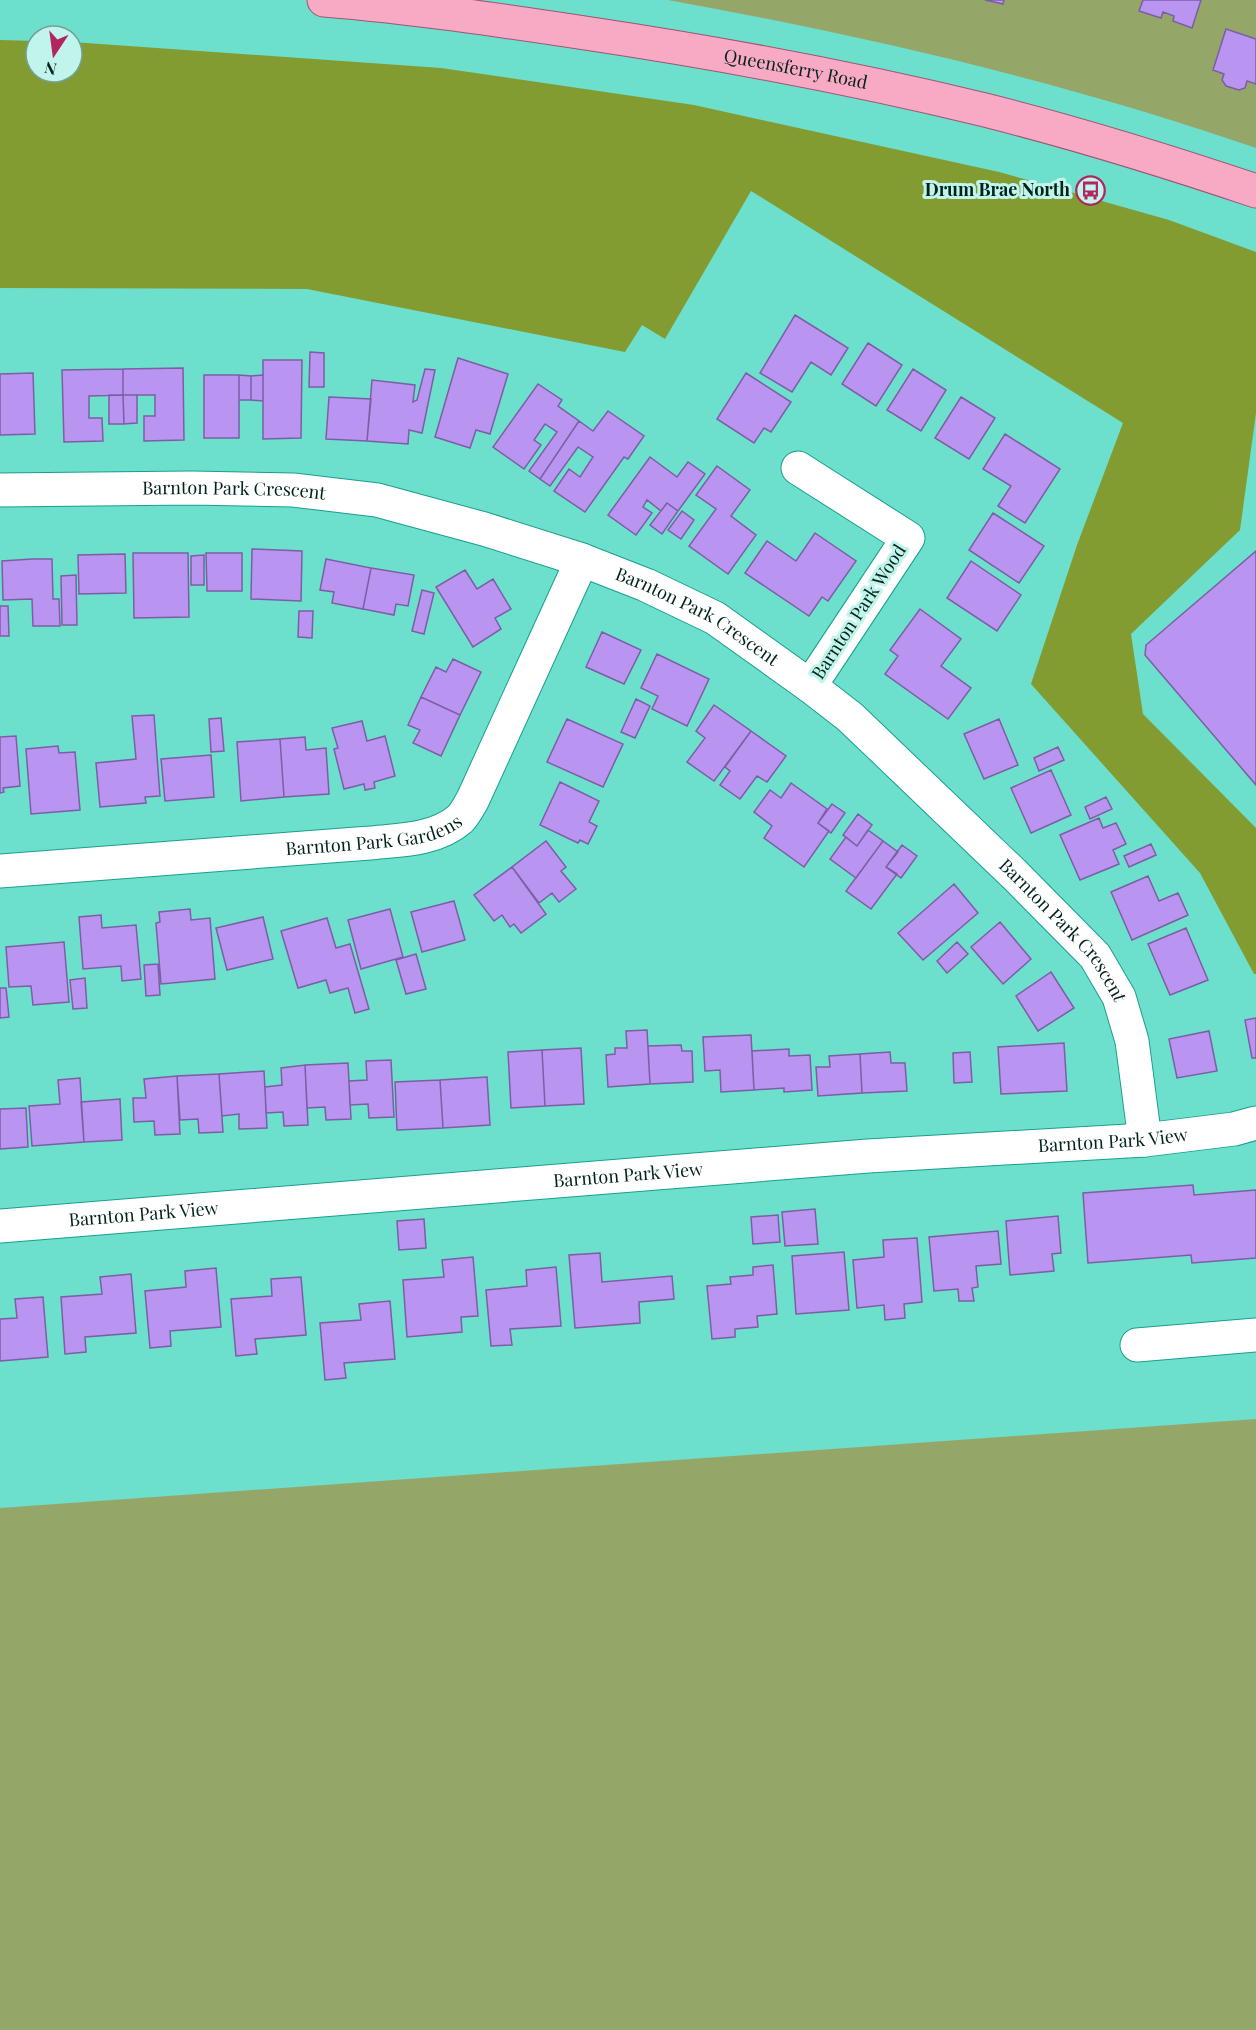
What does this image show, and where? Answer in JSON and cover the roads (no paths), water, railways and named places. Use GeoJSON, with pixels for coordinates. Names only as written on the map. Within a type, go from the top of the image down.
{"type":"FeatureCollection","features":[{"type":"Feature","properties":{"kind":"main road","name":"Queensferry Road"},"geometry":{"type":"LineString","coordinates":[[324,0],[499,20],[650,43],[830,75],[986,110],[1120,148],[1256,191]]}},
{"type":"Feature","properties":{"kind":"street","name":"Barnton Park Wood"},"geometry":{"type":"LineString","coordinates":[[798,468],[916,543],[810,686]]}},
{"type":"Feature","properties":{"kind":"street","name":"Barnton Park Crescent"},"geometry":{"type":"LineString","coordinates":[[0,490],[191,488],[293,490],[377,500],[484,529],[582,560],[646,585],[715,618],[810,686],[858,725],[1015,875],[1095,956],[1119,997],[1132,1041],[1145,1140]]}},
{"type":"Feature","properties":{"kind":"street","name":"Barnton Park Gardens"},"geometry":{"type":"LineString","coordinates":[[0,871],[370,843],[423,837],[443,830],[461,818],[473,799],[582,560]]}},
{"type":"Feature","properties":{"kind":"street","name":"Barnton Park View"},"geometry":{"type":"LineString","coordinates":[[0,1226],[868,1156],[1145,1140],[1234,1129],[1256,1123]]}},
{"type":"Feature","properties":{"kind":"street"},"geometry":{"type":"LineString","coordinates":[[1137,1345],[1256,1335]]}},
{"type":"Feature","properties":{"kind":"place","name":"Drum Brae North"},"geometry":{"type":"Point","coordinates":[1091,190]}}]}
